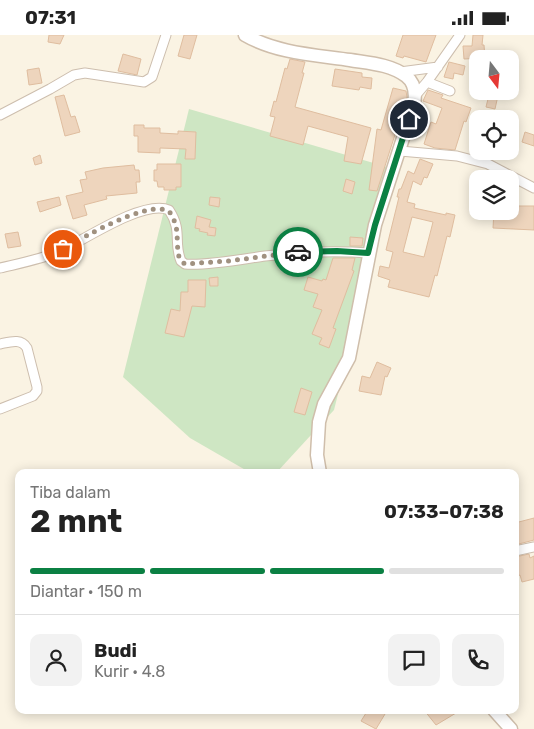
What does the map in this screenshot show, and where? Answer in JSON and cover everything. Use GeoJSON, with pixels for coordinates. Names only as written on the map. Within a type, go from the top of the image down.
{"type":"FeatureCollection","features":[{"type":"Feature","properties":{"kind":"main road"},"geometry":{"type":"LineString","coordinates":[[245,35],[265,46],[371,63],[390,68],[400,72],[414,86],[415,96],[400,151],[375,225],[368,253],[349,358],[324,404],[319,422],[317,455],[319,469]]}},
{"type":"Feature","properties":{"kind":"main road"},"geometry":{"type":"LineString","coordinates":[[498,714],[511,729]]}},
{"type":"Feature","properties":{"kind":"street"},"geometry":{"type":"LineString","coordinates":[[0,115],[74,75],[85,73],[147,81],[152,77],[166,35]]}},
{"type":"Feature","properties":{"kind":"street"},"geometry":{"type":"LineString","coordinates":[[415,96],[427,83],[460,35]]}},
{"type":"Feature","properties":{"kind":"street"},"geometry":{"type":"LineString","coordinates":[[400,72],[438,67]]}},
{"type":"Feature","properties":{"kind":"street"},"geometry":{"type":"LineString","coordinates":[[427,83],[450,91]]}},
{"type":"Feature","properties":{"kind":"street"},"geometry":{"type":"LineString","coordinates":[[400,151],[457,156],[488,164],[534,188]]}},
{"type":"Feature","properties":{"kind":"street"},"geometry":{"type":"LineString","coordinates":[[0,268],[41,258],[63,249],[125,216],[160,208],[169,211],[175,220],[178,230],[179,257],[185,264],[291,253],[337,251],[368,253]]}},
{"type":"Feature","properties":{"kind":"street"},"geometry":{"type":"LineString","coordinates":[[0,344],[13,341],[20,341],[25,344],[37,387],[37,391],[33,396],[0,409]]}},
{"type":"Feature","properties":{"kind":"street"},"geometry":{"type":"LineString","coordinates":[[519,550],[534,547]]}},
{"type":"Feature","properties":{"kind":"green space"},"geometry":{"type":"Polygon","coordinates":[[[189,109],[394,169],[334,410],[280,469],[244,469],[190,438],[123,377],[189,109]]]}},
{"type":"Feature","properties":{"kind":"building"},"geometry":{"type":"Polygon","coordinates":[[[49,35],[64,35],[60,44],[48,42],[49,35]]]}},
{"type":"Feature","properties":{"kind":"building"},"geometry":{"type":"Polygon","coordinates":[[[184,35],[197,35],[190,59],[178,56],[184,35]]]}},
{"type":"Feature","properties":{"kind":"building"},"geometry":{"type":"Polygon","coordinates":[[[403,35],[436,35],[426,62],[404,56],[403,58],[396,56],[403,35]]]}},
{"type":"Feature","properties":{"kind":"building"},"geometry":{"type":"Polygon","coordinates":[[[473,35],[483,35],[482,45],[484,45],[484,50],[469,50],[469,59],[464,59],[463,46],[472,46],[473,35]]]}},
{"type":"Feature","properties":{"kind":"building"},"geometry":{"type":"Polygon","coordinates":[[[123,54],[141,59],[137,75],[118,71],[123,54]]]}},
{"type":"Feature","properties":{"kind":"building"},"geometry":{"type":"Polygon","coordinates":[[[290,59],[305,62],[295,107],[371,128],[361,164],[344,161],[348,137],[308,126],[303,145],[270,136],[275,117],[270,116],[274,101],[276,102],[285,68],[287,69],[290,59]]]}},
{"type":"Feature","properties":{"kind":"building"},"geometry":{"type":"Polygon","coordinates":[[[449,62],[465,66],[463,75],[454,73],[453,79],[444,77],[449,62]]]}},
{"type":"Feature","properties":{"kind":"building"},"geometry":{"type":"Polygon","coordinates":[[[39,68],[42,83],[29,85],[27,70],[39,68]]]}},
{"type":"Feature","properties":{"kind":"building"},"geometry":{"type":"Polygon","coordinates":[[[335,69],[362,73],[362,77],[372,78],[371,89],[360,87],[359,90],[332,86],[335,69]]]}},
{"type":"Feature","properties":{"kind":"building"},"geometry":{"type":"Polygon","coordinates":[[[393,88],[406,91],[407,97],[377,191],[369,190],[377,129],[381,130],[393,88]]]}},
{"type":"Feature","properties":{"kind":"building"},"geometry":{"type":"Polygon","coordinates":[[[428,90],[443,95],[441,98],[471,108],[466,122],[464,121],[455,150],[435,148],[424,144],[431,122],[436,124],[442,108],[423,101],[428,90]]]}},
{"type":"Feature","properties":{"kind":"building"},"geometry":{"type":"Polygon","coordinates":[[[64,95],[71,117],[75,116],[80,132],[65,136],[55,97],[64,95]]]}},
{"type":"Feature","properties":{"kind":"building"},"geometry":{"type":"Polygon","coordinates":[[[488,100],[497,100],[495,109],[486,107],[488,100]]]}},
{"type":"Feature","properties":{"kind":"building"},"geometry":{"type":"Polygon","coordinates":[[[134,125],[144,125],[144,128],[160,128],[160,133],[196,132],[195,159],[185,159],[186,149],[160,148],[160,153],[138,152],[138,136],[134,136],[134,125]]]}},
{"type":"Feature","properties":{"kind":"building"},"geometry":{"type":"Polygon","coordinates":[[[525,132],[534,135],[534,146],[522,142],[525,132]]]}},
{"type":"Feature","properties":{"kind":"building"},"geometry":{"type":"Polygon","coordinates":[[[40,155],[42,163],[35,165],[33,158],[40,155]]]}},
{"type":"Feature","properties":{"kind":"building"},"geometry":{"type":"Polygon","coordinates":[[[420,159],[433,164],[427,178],[424,177],[421,185],[413,181],[407,202],[415,204],[414,208],[446,215],[446,213],[455,215],[450,237],[447,236],[437,276],[435,275],[429,297],[388,287],[390,280],[378,276],[380,266],[389,268],[393,252],[386,250],[399,197],[397,197],[399,189],[401,189],[408,171],[414,174],[420,159]],[[412,217],[403,252],[424,257],[433,222],[412,217]]]}},
{"type":"Feature","properties":{"kind":"building"},"geometry":{"type":"Polygon","coordinates":[[[157,164],[181,164],[181,187],[176,187],[176,190],[164,190],[164,187],[158,187],[157,181],[154,181],[154,170],[157,170],[157,164]]]}},
{"type":"Feature","properties":{"kind":"building"},"geometry":{"type":"Polygon","coordinates":[[[134,165],[135,170],[139,170],[140,182],[136,182],[137,193],[106,196],[107,199],[84,205],[87,215],[73,219],[66,196],[83,192],[80,180],[87,179],[85,172],[134,165]]]}},
{"type":"Feature","properties":{"kind":"building"},"geometry":{"type":"Polygon","coordinates":[[[346,179],[355,182],[352,194],[343,191],[346,179]]]}},
{"type":"Feature","properties":{"kind":"building"},"geometry":{"type":"Polygon","coordinates":[[[59,197],[61,205],[40,212],[37,202],[59,197]]]}},
{"type":"Feature","properties":{"kind":"building"},"geometry":{"type":"Polygon","coordinates":[[[210,197],[220,198],[219,207],[209,205],[210,197]]]}},
{"type":"Feature","properties":{"kind":"building"},"geometry":{"type":"Polygon","coordinates":[[[519,206],[534,206],[534,230],[493,228],[493,220],[519,220],[519,206]]]}},
{"type":"Feature","properties":{"kind":"building"},"geometry":{"type":"Polygon","coordinates":[[[197,216],[211,220],[209,227],[216,228],[215,236],[207,235],[208,233],[195,228],[197,216]]]}},
{"type":"Feature","properties":{"kind":"building"},"geometry":{"type":"Polygon","coordinates":[[[18,232],[21,246],[8,248],[5,234],[18,232]]]}},
{"type":"Feature","properties":{"kind":"building"},"geometry":{"type":"Polygon","coordinates":[[[350,237],[363,238],[362,246],[350,246],[350,237]]]}},
{"type":"Feature","properties":{"kind":"building"},"geometry":{"type":"Polygon","coordinates":[[[333,258],[355,258],[352,270],[354,271],[333,328],[336,329],[329,348],[319,344],[322,338],[312,334],[322,310],[313,307],[318,294],[304,290],[308,277],[322,281],[323,279],[326,280],[333,258]]]}},
{"type":"Feature","properties":{"kind":"building"},"geometry":{"type":"Polygon","coordinates":[[[218,277],[218,286],[210,286],[209,278],[218,277]]]}},
{"type":"Feature","properties":{"kind":"building"},"geometry":{"type":"Polygon","coordinates":[[[188,280],[206,280],[205,307],[192,306],[184,337],[165,333],[171,309],[180,311],[181,292],[188,292],[188,280]]]}},
{"type":"Feature","properties":{"kind":"building"},"geometry":{"type":"Polygon","coordinates":[[[377,362],[391,368],[387,377],[385,376],[381,395],[359,391],[362,376],[370,378],[377,362]]]}},
{"type":"Feature","properties":{"kind":"building"},"geometry":{"type":"Polygon","coordinates":[[[301,388],[312,392],[305,415],[294,412],[301,388]]]}},
{"type":"Feature","properties":{"kind":"building"},"geometry":{"type":"Polygon","coordinates":[[[534,518],[534,540],[519,544],[519,522],[534,518]]]}},
{"type":"Feature","properties":{"kind":"building"},"geometry":{"type":"Polygon","coordinates":[[[529,554],[530,558],[534,556],[534,579],[522,582],[519,575],[519,556],[529,554]]]}},
{"type":"Feature","properties":{"kind":"building"},"geometry":{"type":"Polygon","coordinates":[[[365,714],[385,714],[376,729],[361,721],[365,714]]]}},
{"type":"Feature","properties":{"kind":"building"},"geometry":{"type":"Polygon","coordinates":[[[427,714],[454,714],[436,725],[427,714]]]}},
{"type":"Feature","properties":{"kind":"way so far"},"geometry":{"type":"LineString","coordinates":[[63,249],[125,216],[164,208],[169,211],[175,220],[178,230],[179,257],[185,264],[228,261],[298,252]]}},
{"type":"Feature","properties":{"kind":"route"},"geometry":{"type":"LineString","coordinates":[[298,252],[337,251],[368,253],[409,119]]}}]}
